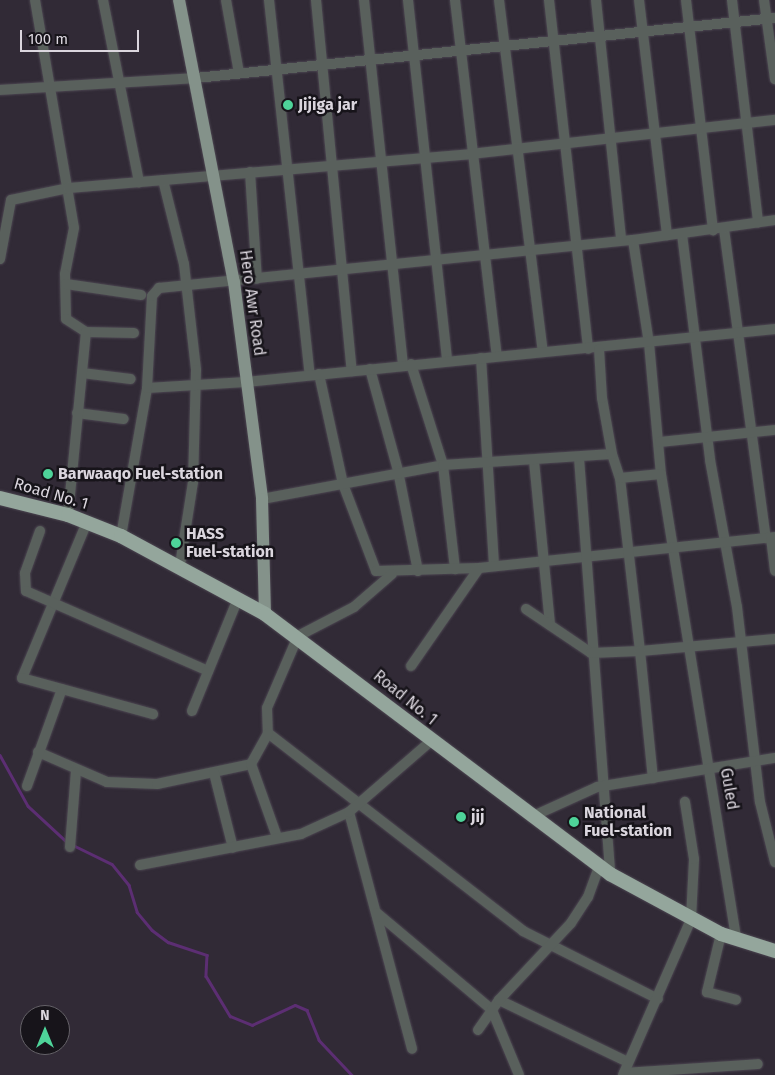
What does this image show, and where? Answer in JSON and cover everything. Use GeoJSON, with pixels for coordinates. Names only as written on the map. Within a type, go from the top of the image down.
{"type":"FeatureCollection","features":[{"type":"Feature","properties":{"kind":"highway","name":"Road No. 1"},"geometry":{"type":"LineString","coordinates":[[0,498],[68,515],[122,536],[180,565],[266,614],[298,636],[531,817],[605,870],[691,920],[722,934],[775,951]]}},
{"type":"Feature","properties":{"kind":"main road","name":"Hero Awr Road"},"geometry":{"type":"LineString","coordinates":[[179,0],[215,175],[234,282],[262,499],[266,614]]}},
{"type":"Feature","properties":{"kind":"street"},"geometry":{"type":"LineString","coordinates":[[35,0],[47,88],[68,188],[74,228],[66,284],[66,318],[86,332],[134,333]]}},
{"type":"Feature","properties":{"kind":"street"},"geometry":{"type":"LineString","coordinates":[[103,0],[139,182]]}},
{"type":"Feature","properties":{"kind":"street"},"geometry":{"type":"LineString","coordinates":[[226,0],[239,73]]}},
{"type":"Feature","properties":{"kind":"street"},"geometry":{"type":"LineString","coordinates":[[269,0],[285,169],[302,273],[314,374],[343,484],[372,567],[392,574],[479,568],[585,558],[726,540],[771,538]]}},
{"type":"Feature","properties":{"kind":"street"},"geometry":{"type":"LineString","coordinates":[[316,0],[321,64],[336,165],[352,371]]}},
{"type":"Feature","properties":{"kind":"street"},"geometry":{"type":"LineString","coordinates":[[364,0],[380,160],[407,365],[443,465],[456,569]]}},
{"type":"Feature","properties":{"kind":"street"},"geometry":{"type":"LineString","coordinates":[[408,0],[411,55],[447,361]]}},
{"type":"Feature","properties":{"kind":"street"},"geometry":{"type":"LineString","coordinates":[[454,0],[471,154],[497,355]]}},
{"type":"Feature","properties":{"kind":"street"},"geometry":{"type":"LineString","coordinates":[[499,0],[543,351]]}},
{"type":"Feature","properties":{"kind":"street"},"geometry":{"type":"LineString","coordinates":[[549,0],[552,41],[566,143],[575,243],[588,349]]}},
{"type":"Feature","properties":{"kind":"street"},"geometry":{"type":"LineString","coordinates":[[596,0],[608,140],[621,239]]}},
{"type":"Feature","properties":{"kind":"street"},"geometry":{"type":"LineString","coordinates":[[639,0],[657,133],[667,235]]}},
{"type":"Feature","properties":{"kind":"street"},"geometry":{"type":"LineString","coordinates":[[686,0],[713,230]]}},
{"type":"Feature","properties":{"kind":"street"},"geometry":{"type":"LineString","coordinates":[[732,0],[748,123],[758,222]]}},
{"type":"Feature","properties":{"kind":"street"},"geometry":{"type":"LineString","coordinates":[[764,0],[771,19],[775,79]]}},
{"type":"Feature","properties":{"kind":"street"},"geometry":{"type":"LineString","coordinates":[[0,90],[196,78],[275,68],[600,38],[771,19]]}},
{"type":"Feature","properties":{"kind":"street"},"geometry":{"type":"LineString","coordinates":[[0,259],[11,200],[68,188],[380,160],[471,154],[775,120]]}},
{"type":"Feature","properties":{"kind":"street"},"geometry":{"type":"LineString","coordinates":[[250,172],[257,279]]}},
{"type":"Feature","properties":{"kind":"street"},"geometry":{"type":"LineString","coordinates":[[164,180],[187,288],[194,386],[194,482],[180,565]]}},
{"type":"Feature","properties":{"kind":"street"},"geometry":{"type":"LineString","coordinates":[[122,536],[147,388],[152,296],[159,288],[187,288],[393,262],[484,255],[575,243],[621,239],[633,240],[724,229],[775,220]]}},
{"type":"Feature","properties":{"kind":"street"},"geometry":{"type":"LineString","coordinates":[[724,229],[751,433],[771,538],[775,571]]}},
{"type":"Feature","properties":{"kind":"street"},"geometry":{"type":"LineString","coordinates":[[682,234],[707,439],[726,540],[755,762],[775,862]]}},
{"type":"Feature","properties":{"kind":"street","name":"Guled"},"geometry":{"type":"LineString","coordinates":[[633,240],[649,343],[660,442],[661,474],[672,548],[692,646],[736,938]]}},
{"type":"Feature","properties":{"kind":"street"},"geometry":{"type":"LineString","coordinates":[[66,284],[141,295]]}},
{"type":"Feature","properties":{"kind":"street"},"geometry":{"type":"LineString","coordinates":[[147,388],[246,382],[497,355],[696,339],[775,329]]}},
{"type":"Feature","properties":{"kind":"street"},"geometry":{"type":"LineString","coordinates":[[68,515],[86,332]]}},
{"type":"Feature","properties":{"kind":"street"},"geometry":{"type":"LineString","coordinates":[[599,348],[602,398],[612,454],[620,478],[653,778]]}},
{"type":"Feature","properties":{"kind":"street"},"geometry":{"type":"LineString","coordinates":[[480,358],[494,566]]}},
{"type":"Feature","properties":{"kind":"street"},"geometry":{"type":"LineString","coordinates":[[370,369],[398,471],[418,571]]}},
{"type":"Feature","properties":{"kind":"street"},"geometry":{"type":"LineString","coordinates":[[82,373],[131,379]]}},
{"type":"Feature","properties":{"kind":"street"},"geometry":{"type":"LineString","coordinates":[[77,413],[124,419]]}},
{"type":"Feature","properties":{"kind":"street"},"geometry":{"type":"LineString","coordinates":[[660,442],[707,439],[775,430]]}},
{"type":"Feature","properties":{"kind":"street"},"geometry":{"type":"LineString","coordinates":[[262,499],[343,484],[398,471],[487,459],[534,461],[612,454]]}},
{"type":"Feature","properties":{"kind":"street"},"geometry":{"type":"LineString","coordinates":[[478,1030],[499,1000],[549,948],[588,897],[605,870],[604,786],[591,653],[579,458]]}},
{"type":"Feature","properties":{"kind":"street"},"geometry":{"type":"LineString","coordinates":[[534,461],[542,562],[550,625]]}},
{"type":"Feature","properties":{"kind":"street"},"geometry":{"type":"LineString","coordinates":[[620,478],[661,474]]}},
{"type":"Feature","properties":{"kind":"street"},"geometry":{"type":"LineString","coordinates":[[87,522],[22,678],[153,714]]}},
{"type":"Feature","properties":{"kind":"street"},"geometry":{"type":"LineString","coordinates":[[40,531],[24,584],[26,591],[208,671]]}},
{"type":"Feature","properties":{"kind":"street"},"geometry":{"type":"LineString","coordinates":[[411,666],[479,568]]}},
{"type":"Feature","properties":{"kind":"street"},"geometry":{"type":"LineString","coordinates":[[38,752],[107,782],[133,785],[214,773],[251,764],[268,733],[267,708],[298,636],[354,608],[392,574]]}},
{"type":"Feature","properties":{"kind":"street"},"geometry":{"type":"LineString","coordinates":[[192,711],[238,598]]}},
{"type":"Feature","properties":{"kind":"street"},"geometry":{"type":"LineString","coordinates":[[526,609],[591,653],[739,644],[775,639]]}},
{"type":"Feature","properties":{"kind":"street"},"geometry":{"type":"LineString","coordinates":[[27,786],[62,689]]}},
{"type":"Feature","properties":{"kind":"street"},"geometry":{"type":"LineString","coordinates":[[268,733],[353,809],[549,948],[658,1000]]}},
{"type":"Feature","properties":{"kind":"street"},"geometry":{"type":"LineString","coordinates":[[140,865],[233,848],[277,837],[301,834],[353,809],[431,740]]}},
{"type":"Feature","properties":{"kind":"street"},"geometry":{"type":"LineString","coordinates":[[531,817],[572,795],[604,786],[710,771],[775,758]]}},
{"type":"Feature","properties":{"kind":"street"},"geometry":{"type":"LineString","coordinates":[[251,764],[277,837]]}},
{"type":"Feature","properties":{"kind":"street"},"geometry":{"type":"LineString","coordinates":[[70,847],[76,770]]}},
{"type":"Feature","properties":{"kind":"street"},"geometry":{"type":"LineString","coordinates":[[214,773],[233,848]]}},
{"type":"Feature","properties":{"kind":"street"},"geometry":{"type":"LineString","coordinates":[[685,802],[694,859],[691,920],[658,1000],[623,1074],[758,1064]]}},
{"type":"Feature","properties":{"kind":"street"},"geometry":{"type":"LineString","coordinates":[[353,809],[412,1049]]}},
{"type":"Feature","properties":{"kind":"street"},"geometry":{"type":"LineString","coordinates":[[378,913],[492,1010],[519,1075]]}},
{"type":"Feature","properties":{"kind":"street"},"geometry":{"type":"LineString","coordinates":[[722,934],[707,992],[736,1000]]}},
{"type":"Feature","properties":{"kind":"street"},"geometry":{"type":"LineString","coordinates":[[499,1000],[628,1062]]}},
{"type":"Feature","properties":{"kind":"waterway"},"geometry":{"type":"LineString","coordinates":[[0,755],[28,806],[68,843]]}},
{"type":"Feature","properties":{"kind":"waterway"},"geometry":{"type":"LineString","coordinates":[[73,845],[112,864],[129,885],[137,912],[152,930],[168,942],[207,955],[206,976],[230,1016],[252,1025],[295,1005],[307,1010],[319,1040],[352,1075]]}},
{"type":"Feature","properties":{"kind":"place","name":"Jijiga jar"},"geometry":{"type":"Point","coordinates":[288,105]}},
{"type":"Feature","properties":{"kind":"place","name":"Barwaaqo Fuel-station"},"geometry":{"type":"Point","coordinates":[48,474]}},
{"type":"Feature","properties":{"kind":"place","name":"HASS Fuel-station"},"geometry":{"type":"Point","coordinates":[176,543]}},
{"type":"Feature","properties":{"kind":"place","name":"jij"},"geometry":{"type":"Point","coordinates":[461,817]}},
{"type":"Feature","properties":{"kind":"place","name":"National Fuel-station"},"geometry":{"type":"Point","coordinates":[574,822]}}]}
